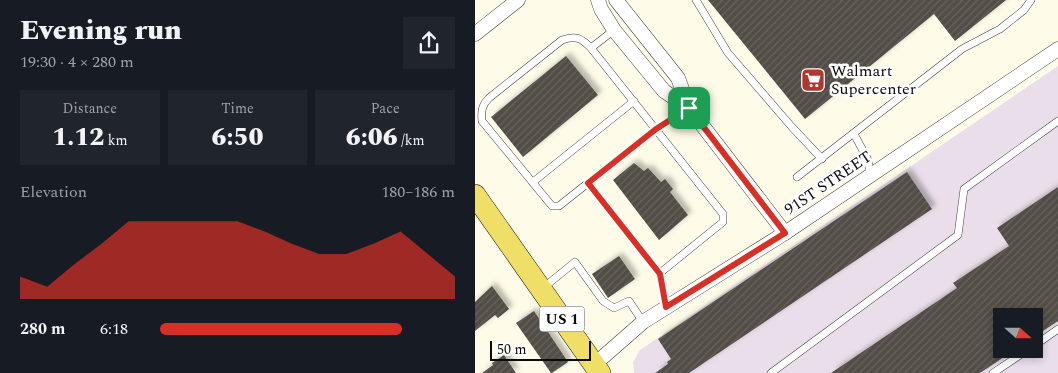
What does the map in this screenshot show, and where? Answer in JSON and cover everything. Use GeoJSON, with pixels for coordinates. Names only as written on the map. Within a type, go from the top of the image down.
{"type":"FeatureCollection","features":[{"type":"Feature","properties":{"kind":"main road","name":"US 1"},"geometry":{"type":"LineString","coordinates":[[475,195],[598,369]]}},
{"type":"Feature","properties":{"kind":"street"},"geometry":{"type":"LineString","coordinates":[[475,34],[518,0]]}},
{"type":"Feature","properties":{"kind":"street"},"geometry":{"type":"LineString","coordinates":[[598,0],[601,9],[614,30],[664,91],[689,108]]}},
{"type":"Feature","properties":{"kind":"street"},"geometry":{"type":"LineString","coordinates":[[616,0],[678,78],[689,108],[785,233]]}},
{"type":"Feature","properties":{"kind":"street","name":"91ST STREET"},"geometry":{"type":"LineString","coordinates":[[598,369],[643,322],[785,233],[1058,50]]}},
{"type":"Feature","properties":{"kind":"lane"},"geometry":{"type":"LineString","coordinates":[[696,0],[728,53],[822,159]]}},
{"type":"Feature","properties":{"kind":"lane"},"geometry":{"type":"LineString","coordinates":[[797,177],[962,49],[1000,29],[1024,10],[1031,0]]}},
{"type":"Feature","properties":{"kind":"lane"},"geometry":{"type":"LineString","coordinates":[[591,48],[614,30]]}},
{"type":"Feature","properties":{"kind":"lane"},"geometry":{"type":"LineString","coordinates":[[660,274],[723,222],[723,214],[656,129],[591,48],[579,38],[571,37],[562,40],[483,104],[481,112],[482,121],[552,206],[559,206],[656,129],[689,108]]}},
{"type":"Feature","properties":{"kind":"lane"},"geometry":{"type":"LineString","coordinates":[[533,182],[633,101]]}},
{"type":"Feature","properties":{"kind":"lane"},"geometry":{"type":"LineString","coordinates":[[771,373],[958,235],[964,189],[1058,121]]}},
{"type":"Feature","properties":{"kind":"lane"},"geometry":{"type":"LineString","coordinates":[[853,134],[868,160],[871,175]]}},
{"type":"Feature","properties":{"kind":"lane"},"geometry":{"type":"LineString","coordinates":[[588,183],[660,274],[666,307]]}},
{"type":"Feature","properties":{"kind":"lane"},"geometry":{"type":"LineString","coordinates":[[541,290],[575,262],[603,301],[615,308],[629,301],[643,322]]}},
{"type":"Feature","properties":{"kind":"lane"},"geometry":{"type":"LineString","coordinates":[[1043,340],[1058,329]]}},
{"type":"Feature","properties":{"kind":"lane"},"geometry":{"type":"LineString","coordinates":[[993,373],[1016,358]]}},
{"type":"Feature","properties":{"kind":"shaded area"},"geometry":{"type":"Polygon","coordinates":[[[1058,66],[1058,373],[634,373],[633,362],[640,350],[1058,66]]]}},
{"type":"Feature","properties":{"kind":"building","name":"Walmart Supercenter"},"geometry":{"type":"Polygon","coordinates":[[[708,0],[1006,0],[955,41],[934,14],[805,119],[708,0]]]}},
{"type":"Feature","properties":{"kind":"building"},"geometry":{"type":"Polygon","coordinates":[[[566,56],[598,95],[523,157],[491,117],[566,56]]]}},
{"type":"Feature","properties":{"kind":"building"},"geometry":{"type":"Polygon","coordinates":[[[634,163],[644,171],[648,168],[661,182],[665,179],[673,189],[670,192],[688,215],[659,240],[613,180],[634,163]]]}},
{"type":"Feature","properties":{"kind":"building"},"geometry":{"type":"Polygon","coordinates":[[[907,172],[932,209],[689,373],[655,373],[668,364],[667,362],[671,359],[658,339],[907,172]]]}},
{"type":"Feature","properties":{"kind":"building"},"geometry":{"type":"Polygon","coordinates":[[[1058,187],[1058,321],[1043,331],[1043,308],[993,308],[993,358],[1002,358],[980,373],[831,373],[957,288],[953,283],[1009,246],[997,228],[1058,187]]]}},
{"type":"Feature","properties":{"kind":"building"},"geometry":{"type":"Polygon","coordinates":[[[619,256],[635,279],[608,298],[592,274],[619,256]]]}},
{"type":"Feature","properties":{"kind":"building"},"geometry":{"type":"Polygon","coordinates":[[[492,286],[509,309],[498,318],[495,315],[475,331],[475,302],[492,286]]]}},
{"type":"Feature","properties":{"kind":"building"},"geometry":{"type":"Polygon","coordinates":[[[534,311],[568,362],[552,373],[516,323],[534,311]]]}},
{"type":"Feature","properties":{"kind":"building"},"geometry":{"type":"Polygon","coordinates":[[[504,355],[516,373],[482,373],[493,365],[492,363],[504,355]]]}},
{"type":"Feature","properties":{"kind":"place","name":"Walmart Supercenter"},"geometry":{"type":"Point","coordinates":[813,80]}},
{"type":"Feature","properties":{"kind":"route"},"geometry":{"type":"LineString","coordinates":[[689,108],[785,233],[666,307],[660,274],[588,183],[672,117],[689,108]]}}]}
